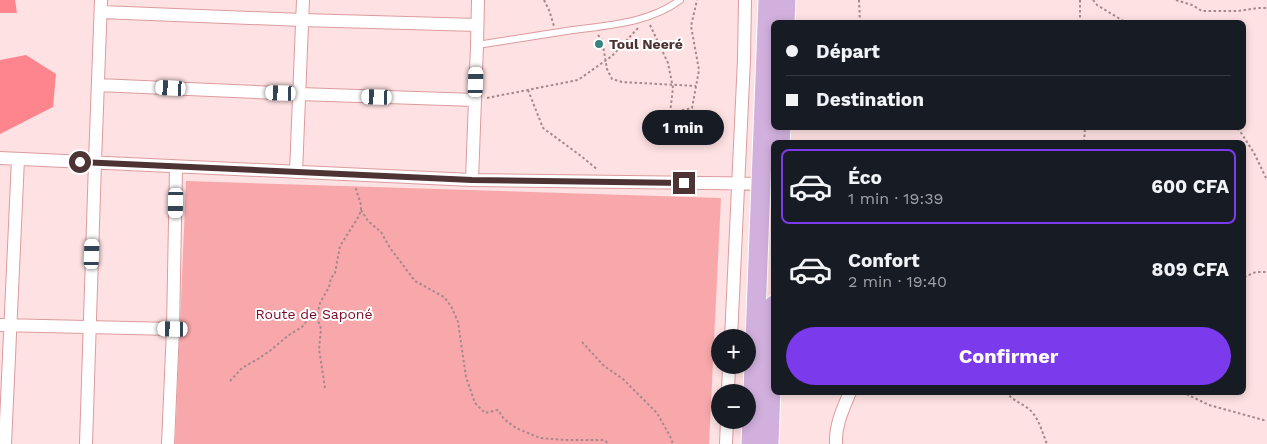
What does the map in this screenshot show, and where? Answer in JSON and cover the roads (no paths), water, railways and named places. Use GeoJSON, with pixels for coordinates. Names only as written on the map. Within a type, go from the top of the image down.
{"type":"FeatureCollection","features":[{"type":"Feature","properties":{"kind":"main road"},"geometry":{"type":"LineString","coordinates":[[751,444],[758,244],[767,184],[768,0]]}},
{"type":"Feature","properties":{"kind":"main road"},"geometry":{"type":"LineString","coordinates":[[785,20],[786,0]]}},
{"type":"Feature","properties":{"kind":"main road"},"geometry":{"type":"LineString","coordinates":[[769,444],[771,388]]}},
{"type":"Feature","properties":{"kind":"street"},"geometry":{"type":"LineString","coordinates":[[296,172],[303,0]]}},
{"type":"Feature","properties":{"kind":"street"},"geometry":{"type":"LineString","coordinates":[[472,180],[478,0]]}},
{"type":"Feature","properties":{"kind":"street"},"geometry":{"type":"LineString","coordinates":[[731,329],[745,0]]}},
{"type":"Feature","properties":{"kind":"street"},"geometry":{"type":"LineString","coordinates":[[86,444],[101,6],[302,20],[477,25]]}},
{"type":"Feature","properties":{"kind":"street"},"geometry":{"type":"LineString","coordinates":[[98,85],[475,100]]}},
{"type":"Feature","properties":{"kind":"street"},"geometry":{"type":"LineString","coordinates":[[0,158],[472,180],[767,184]]}},
{"type":"Feature","properties":{"kind":"street"},"geometry":{"type":"LineString","coordinates":[[5,444],[5,325],[18,159]]}},
{"type":"Feature","properties":{"kind":"street"},"geometry":{"type":"LineString","coordinates":[[168,444],[173,329],[176,167]]}},
{"type":"Feature","properties":{"kind":"street"},"geometry":{"type":"LineString","coordinates":[[5,325],[173,329]]}},
{"type":"Feature","properties":{"kind":"street"},"geometry":{"type":"LineString","coordinates":[[836,444],[839,417],[849,395]]}},
{"type":"Feature","properties":{"kind":"street"},"geometry":{"type":"LineString","coordinates":[[726,444],[727,429]]}},
{"type":"Feature","properties":{"kind":"lane"},"geometry":{"type":"LineString","coordinates":[[477,45],[647,18],[680,0]]}},
{"type":"Feature","properties":{"kind":"place","name":"Toul Neeré"},"geometry":{"type":"Point","coordinates":[599,44]}},
{"type":"Feature","properties":{"kind":"park label","name":"Route de Saponé"},"geometry":{"type":"Point","coordinates":[314,314]}}]}
